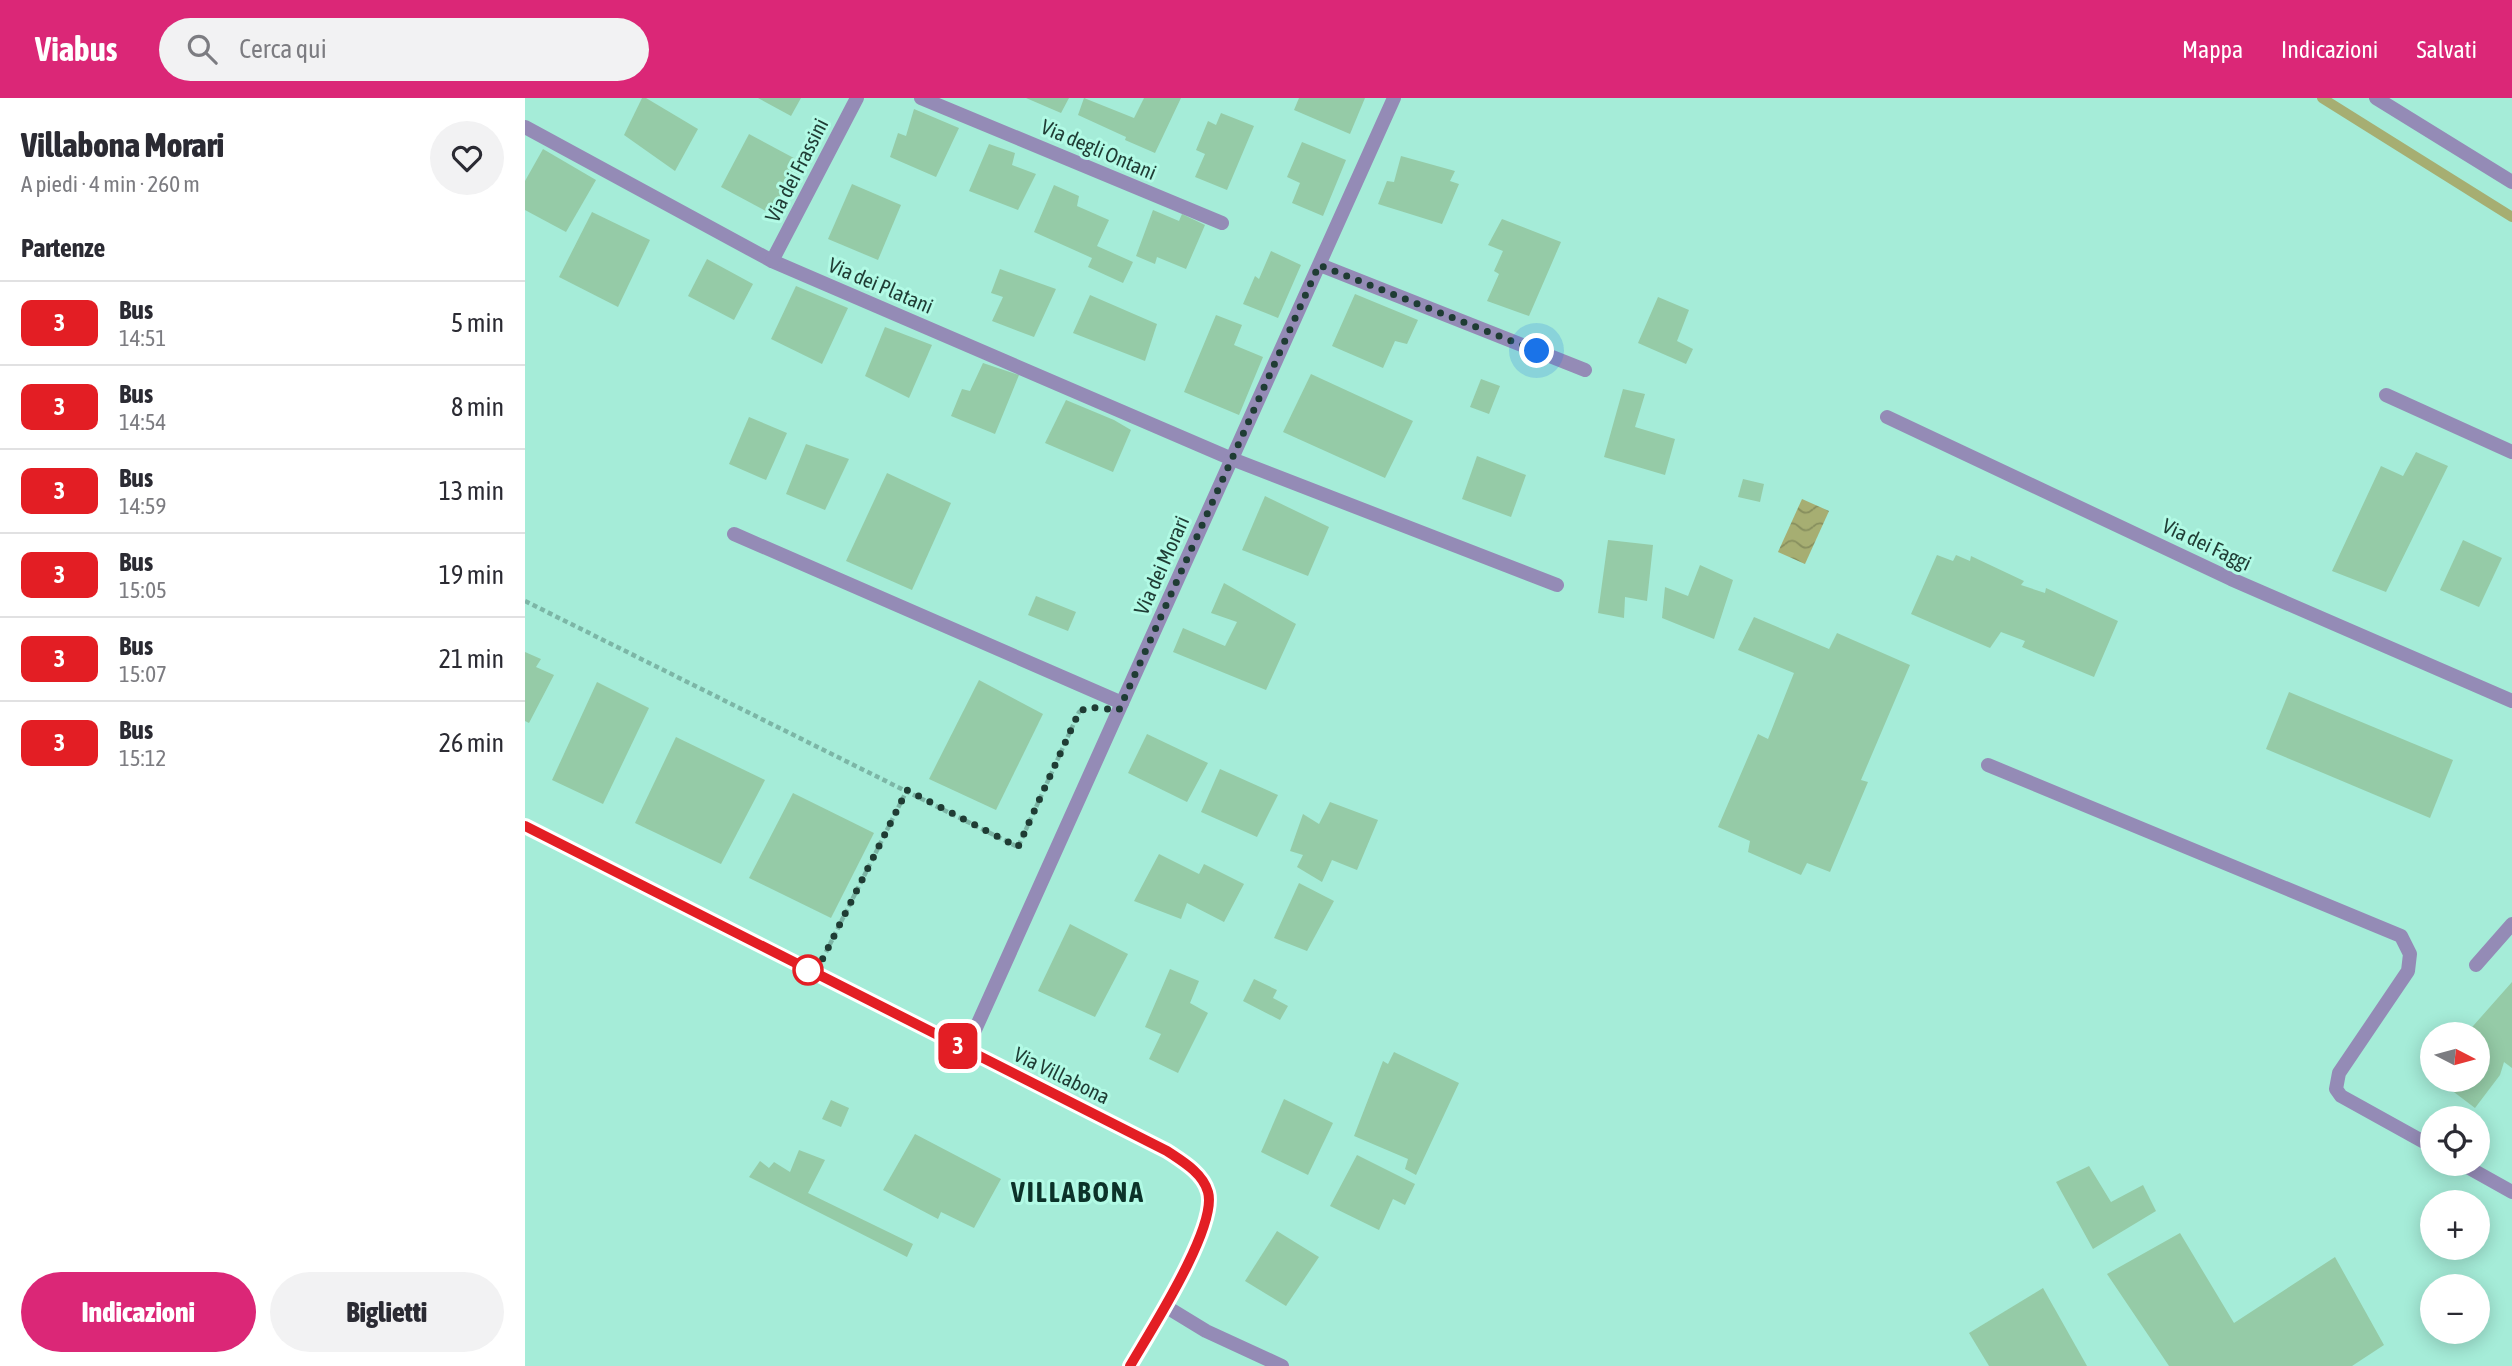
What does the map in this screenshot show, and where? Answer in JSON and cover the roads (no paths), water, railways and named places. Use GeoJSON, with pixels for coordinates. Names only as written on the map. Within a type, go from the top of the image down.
{"type":"FeatureCollection","features":[{"type":"Feature","properties":{"kind":"street","name":"Via dei Frassini"},"geometry":{"type":"LineString","coordinates":[[772,261],[857,98]]}},
{"type":"Feature","properties":{"kind":"street","name":"Via degli Ontani"},"geometry":{"type":"LineString","coordinates":[[921,98],[1222,223]]}},
{"type":"Feature","properties":{"kind":"street","name":"Via dei Morari"},"geometry":{"type":"LineString","coordinates":[[966,1050],[1395,98]]}},
{"type":"Feature","properties":{"kind":"street"},"geometry":{"type":"LineString","coordinates":[[2376,98],[2512,182]]}},
{"type":"Feature","properties":{"kind":"street","name":"Via dei Platani"},"geometry":{"type":"LineString","coordinates":[[525,127],[772,261],[1232,459],[1557,584]]}},
{"type":"Feature","properties":{"kind":"street"},"geometry":{"type":"LineString","coordinates":[[1319,265],[1585,370]]}},
{"type":"Feature","properties":{"kind":"street"},"geometry":{"type":"LineString","coordinates":[[2386,395],[2512,452]]}},
{"type":"Feature","properties":{"kind":"street","name":"Via dei Faggi"},"geometry":{"type":"LineString","coordinates":[[1887,416],[2231,579],[2512,701]]}},
{"type":"Feature","properties":{"kind":"street"},"geometry":{"type":"LineString","coordinates":[[734,534],[1120,707]]}},
{"type":"Feature","properties":{"kind":"street"},"geometry":{"type":"LineString","coordinates":[[1988,765],[2403,937],[2410,954],[2408,971],[2339,1073],[2336,1089],[2341,1096],[2420,1140]]}},
{"type":"Feature","properties":{"kind":"street","name":"Via Villabona"},"geometry":{"type":"LineString","coordinates":[[525,826],[1167,1151],[1197,1173],[1208,1192],[1205,1224],[1165,1306],[1129,1366]]}},
{"type":"Feature","properties":{"kind":"street"},"geometry":{"type":"LineString","coordinates":[[2476,965],[2512,924]]}},
{"type":"Feature","properties":{"kind":"street"},"geometry":{"type":"LineString","coordinates":[[2483,1176],[2512,1192]]}},
{"type":"Feature","properties":{"kind":"street"},"geometry":{"type":"LineString","coordinates":[[1165,1306],[1206,1331],[1282,1366]]}},
{"type":"Feature","properties":{"kind":"water"},"geometry":{"type":"Polygon","coordinates":[[[1802,499],[1829,511],[1805,564],[1778,552],[1802,499]]]}},
{"type":"Feature","properties":{"kind":"waterway"},"geometry":{"type":"LineString","coordinates":[[2322,98],[2512,217]]}},
{"type":"Feature","properties":{"kind":"district","name":"VILLABONA"},"geometry":{"type":"Point","coordinates":[1078,1192]}}]}
